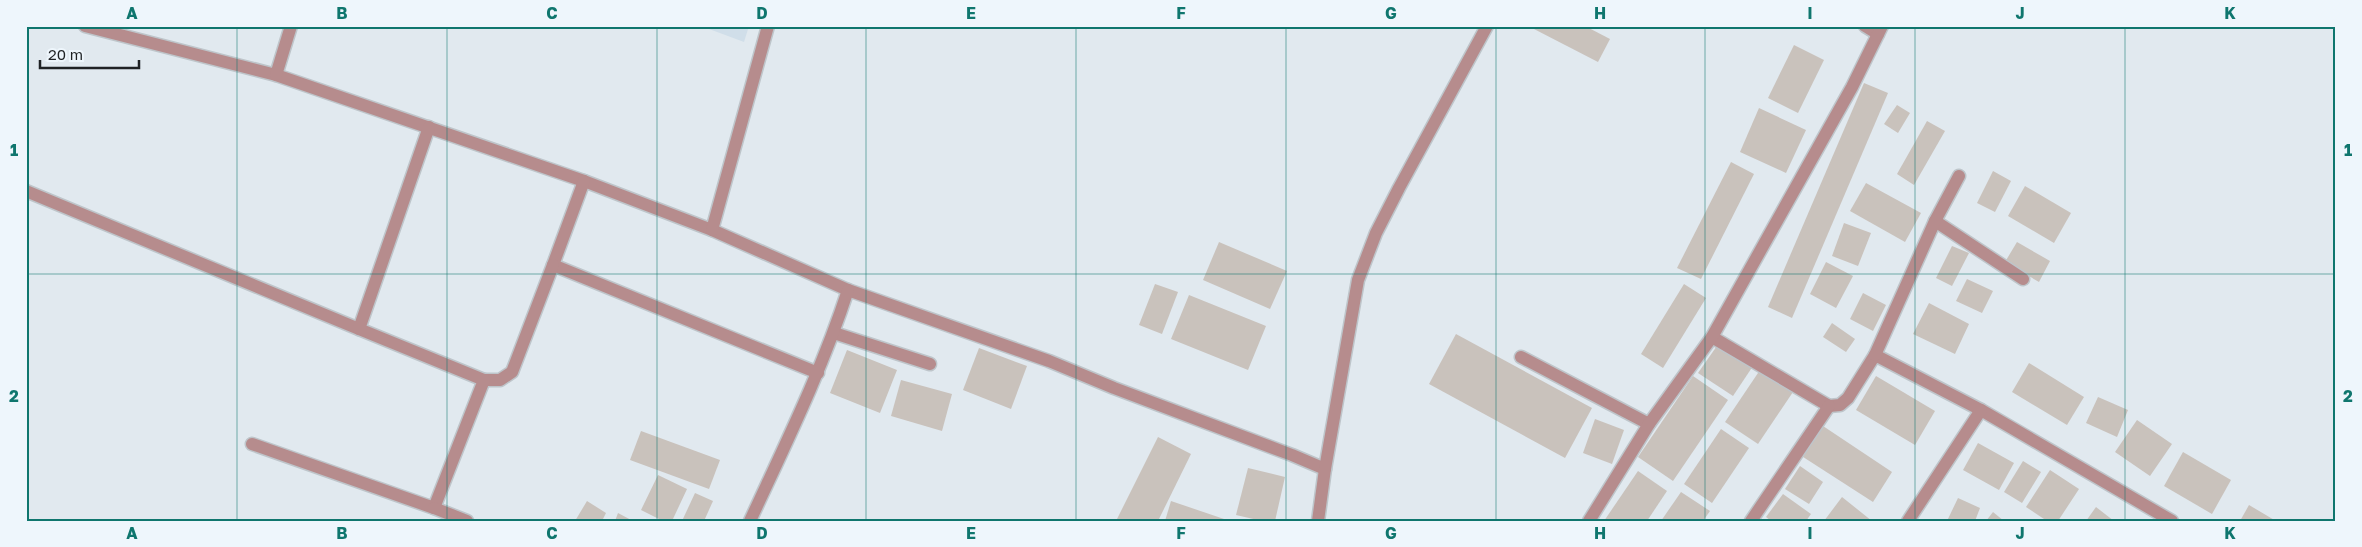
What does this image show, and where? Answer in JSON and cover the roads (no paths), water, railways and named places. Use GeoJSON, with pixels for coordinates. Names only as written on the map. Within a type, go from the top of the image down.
{"type":"FeatureCollection","features":[{"type":"Feature","properties":{"kind":"street"},"geometry":{"type":"LineString","coordinates":[[85,26],[103,28],[276,75],[584,181],[712,230],[848,290],[1049,361],[1325,469]]}},
{"type":"Feature","properties":{"kind":"street"},"geometry":{"type":"LineString","coordinates":[[276,75],[291,26]]}},
{"type":"Feature","properties":{"kind":"street"},"geometry":{"type":"LineString","coordinates":[[712,230],[768,26]]}},
{"type":"Feature","properties":{"kind":"street"},"geometry":{"type":"LineString","coordinates":[[1318,521],[1325,469],[1358,280],[1390,206],[1486,26]]}},
{"type":"Feature","properties":{"kind":"street"},"geometry":{"type":"LineString","coordinates":[[1589,521],[1649,424],[1712,337],[1852,87],[1880,30],[1865,26]]}},
{"type":"Feature","properties":{"kind":"street"},"geometry":{"type":"LineString","coordinates":[[359,329],[429,127]]}},
{"type":"Feature","properties":{"kind":"street"},"geometry":{"type":"LineString","coordinates":[[1712,337],[1829,406],[1840,405],[1848,398],[1875,355],[1935,221],[1959,176]]}},
{"type":"Feature","properties":{"kind":"street"},"geometry":{"type":"LineString","coordinates":[[26,191],[484,380],[500,380],[512,372],[584,181]]}},
{"type":"Feature","properties":{"kind":"street"},"geometry":{"type":"LineString","coordinates":[[1935,221],[2023,279]]}},
{"type":"Feature","properties":{"kind":"street"},"geometry":{"type":"LineString","coordinates":[[553,265],[818,372]]}},
{"type":"Feature","properties":{"kind":"street"},"geometry":{"type":"LineString","coordinates":[[750,521],[818,372],[834,333],[848,290]]}},
{"type":"Feature","properties":{"kind":"street"},"geometry":{"type":"LineString","coordinates":[[834,333],[930,364]]}},
{"type":"Feature","properties":{"kind":"street"},"geometry":{"type":"LineString","coordinates":[[1875,355],[1981,410],[2172,521]]}},
{"type":"Feature","properties":{"kind":"street"},"geometry":{"type":"LineString","coordinates":[[1521,357],[1649,424]]}},
{"type":"Feature","properties":{"kind":"street"},"geometry":{"type":"LineString","coordinates":[[434,508],[484,380]]}},
{"type":"Feature","properties":{"kind":"street"},"geometry":{"type":"LineString","coordinates":[[1752,521],[1829,406]]}},
{"type":"Feature","properties":{"kind":"street"},"geometry":{"type":"LineString","coordinates":[[1908,521],[1981,410]]}},
{"type":"Feature","properties":{"kind":"street"},"geometry":{"type":"LineString","coordinates":[[252,444],[467,521]]}}]}
